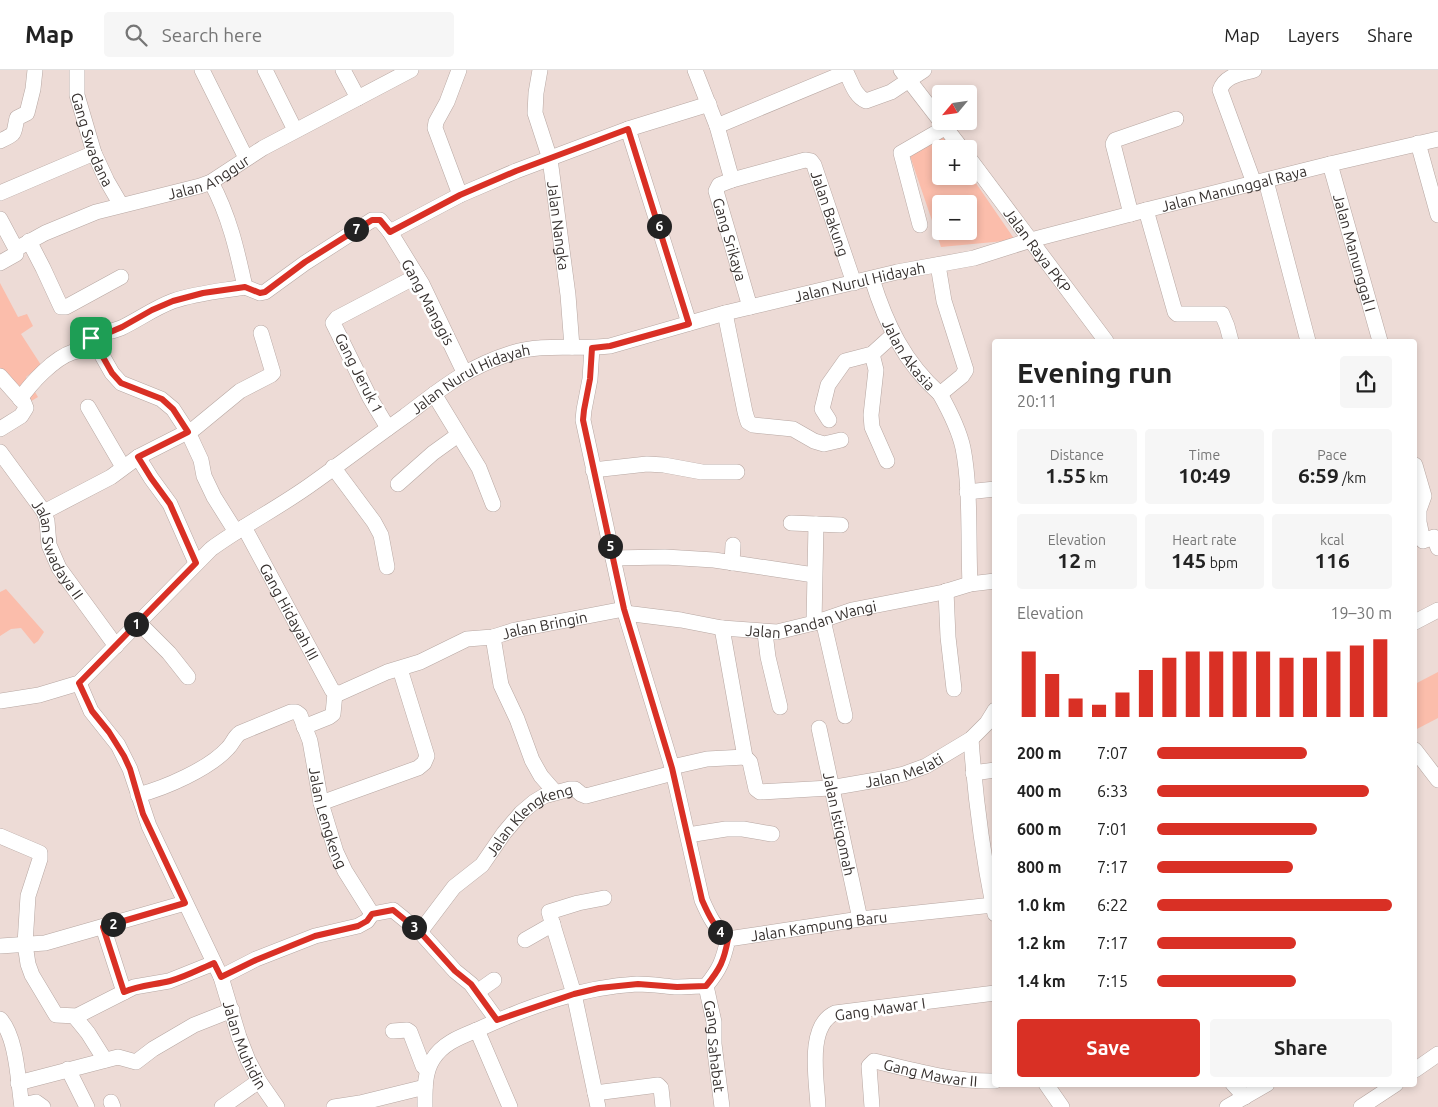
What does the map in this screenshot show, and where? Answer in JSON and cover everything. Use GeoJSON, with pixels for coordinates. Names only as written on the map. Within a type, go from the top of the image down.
{"type":"FeatureCollection","features":[{"type":"Feature","properties":{"kind":"street"},"geometry":{"type":"LineString","coordinates":[[0,141],[14,133],[17,118],[27,113],[33,89],[35,70]]}},
{"type":"Feature","properties":{"kind":"street","name":"Gang Swadana"},"geometry":{"type":"LineString","coordinates":[[77,70],[77,94],[94,153],[121,205]]}},
{"type":"Feature","properties":{"kind":"street"},"geometry":{"type":"LineString","coordinates":[[202,70],[246,158]]}},
{"type":"Feature","properties":{"kind":"street"},"geometry":{"type":"LineString","coordinates":[[265,70],[295,130]]}},
{"type":"Feature","properties":{"kind":"street"},"geometry":{"type":"LineString","coordinates":[[343,70],[358,98]]}},
{"type":"Feature","properties":{"kind":"street","name":"Jalan Anggur"},"geometry":{"type":"LineString","coordinates":[[0,263],[16,254],[22,245],[79,219],[121,205],[181,192],[210,182],[246,158],[295,130],[411,70]]}},
{"type":"Feature","properties":{"kind":"street"},"geometry":{"type":"LineString","coordinates":[[459,70],[435,128],[460,195]]}},
{"type":"Feature","properties":{"kind":"street","name":"Jalan Nangka"},"geometry":{"type":"LineString","coordinates":[[540,70],[535,113],[550,158],[568,294],[572,347]]}},
{"type":"Feature","properties":{"kind":"street"},"geometry":{"type":"LineString","coordinates":[[695,70],[717,126],[732,180]]}},
{"type":"Feature","properties":{"kind":"street"},"geometry":{"type":"LineString","coordinates":[[717,126],[844,73],[847,74],[854,90],[866,102],[891,92],[905,75],[924,70]]}},
{"type":"Feature","properties":{"kind":"street"},"geometry":{"type":"LineString","coordinates":[[1254,70],[1227,78],[1222,83],[1220,90],[1260,182],[1307,339]]}},
{"type":"Feature","properties":{"kind":"street"},"geometry":{"type":"LineString","coordinates":[[905,75],[932,110]]}},
{"type":"Feature","properties":{"kind":"street"},"geometry":{"type":"LineString","coordinates":[[390,232],[460,195],[516,171],[628,129],[709,104]]}},
{"type":"Feature","properties":{"kind":"street"},"geometry":{"type":"LineString","coordinates":[[1131,214],[1113,144],[1115,140],[1176,119]]}},
{"type":"Feature","properties":{"kind":"street"},"geometry":{"type":"LineString","coordinates":[[628,129],[689,324]]}},
{"type":"Feature","properties":{"kind":"street"},"geometry":{"type":"LineString","coordinates":[[920,225],[901,152],[942,130]]}},
{"type":"Feature","properties":{"kind":"street"},"geometry":{"type":"LineString","coordinates":[[948,130],[955,140]]}},
{"type":"Feature","properties":{"kind":"street","name":"Jalan Manunggal Raya"},"geometry":{"type":"LineString","coordinates":[[1031,240],[1438,138]]}},
{"type":"Feature","properties":{"kind":"street"},"geometry":{"type":"LineString","coordinates":[[1418,143],[1438,215]]}},
{"type":"Feature","properties":{"kind":"street"},"geometry":{"type":"LineString","coordinates":[[0,193],[94,153]]}},
{"type":"Feature","properties":{"kind":"street","name":"Jalan Bakung"},"geometry":{"type":"LineString","coordinates":[[732,180],[798,162],[811,161],[816,168],[854,283]]}},
{"type":"Feature","properties":{"kind":"street","name":"Jalan Manunggal I"},"geometry":{"type":"LineString","coordinates":[[1330,164],[1379,339]]}},
{"type":"Feature","properties":{"kind":"street","name":"Jalan Raya PKP"},"geometry":{"type":"LineString","coordinates":[[977,169],[1105,339]]}},
{"type":"Feature","properties":{"kind":"street","name":"Gang Srikaya"},"geometry":{"type":"LineString","coordinates":[[732,180],[719,185],[716,190],[750,307]]}},
{"type":"Feature","properties":{"kind":"street"},"geometry":{"type":"LineString","coordinates":[[20,400],[33,381],[64,356],[73,352],[97,350],[91,336],[108,333],[173,301],[203,293],[245,287],[239,257],[226,213],[210,182]]}},
{"type":"Feature","properties":{"kind":"street"},"geometry":{"type":"LineString","coordinates":[[1146,210],[1175,312],[1177,314],[1222,314],[1230,339]]}},
{"type":"Feature","properties":{"kind":"street"},"geometry":{"type":"LineString","coordinates":[[0,219],[22,245],[61,307],[66,307],[121,277]]}},
{"type":"Feature","properties":{"kind":"street","name":"Gang Manggis"},"geometry":{"type":"LineString","coordinates":[[245,287],[260,293],[265,292],[305,262],[372,220],[380,220],[390,232],[417,276],[464,372]]}},
{"type":"Feature","properties":{"kind":"street","name":"Jalan Nurul Hidayah"},"geometry":{"type":"LineString","coordinates":[[0,701],[39,695],[79,683],[211,549],[298,494],[464,372],[492,360],[524,350],[549,347],[592,348],[618,344],[725,313],[897,272],[974,258],[1031,240]]}},
{"type":"Feature","properties":{"kind":"street","name":"Jalan Akasia"},"geometry":{"type":"LineString","coordinates":[[872,279],[882,312],[893,335],[920,374],[940,394],[962,376],[966,370],[944,300],[938,265]]}},
{"type":"Feature","properties":{"kind":"street","name":"Gang Jeruk 1"},"geometry":{"type":"LineString","coordinates":[[388,428],[370,398],[333,323],[337,318],[417,276]]}},
{"type":"Feature","properties":{"kind":"street"},"geometry":{"type":"LineString","coordinates":[[725,313],[745,412],[750,424],[761,427],[793,429],[814,441],[824,444],[841,440]]}},
{"type":"Feature","properties":{"kind":"street"},"geometry":{"type":"LineString","coordinates":[[44,512],[111,478],[123,466],[138,457],[188,432],[240,390],[271,375],[273,373],[261,333]]}},
{"type":"Feature","properties":{"kind":"street"},"geometry":{"type":"LineString","coordinates":[[829,420],[822,409],[828,385],[845,361],[872,354],[893,335]]}},
{"type":"Feature","properties":{"kind":"street"},"geometry":{"type":"LineString","coordinates":[[426,1107],[425,1087],[428,1070],[436,1053],[445,1045],[497,1020],[574,994],[599,988],[638,984],[677,987],[706,986],[719,970],[725,955],[728,939],[718,930],[709,917],[702,900],[672,770],[624,611],[593,470],[583,420],[590,379],[592,348]]}},
{"type":"Feature","properties":{"kind":"street","name":"Gang Hidayah III"},"geometry":{"type":"LineString","coordinates":[[97,350],[121,383],[162,399],[188,432],[201,460],[208,483],[240,529],[336,693]]}},
{"type":"Feature","properties":{"kind":"street"},"geometry":{"type":"LineString","coordinates":[[872,354],[876,370],[871,415],[872,427],[887,461]]}},
{"type":"Feature","properties":{"kind":"street"},"geometry":{"type":"LineString","coordinates":[[0,376],[26,407],[24,413],[0,429]]}},
{"type":"Feature","properties":{"kind":"street"},"geometry":{"type":"LineString","coordinates":[[434,394],[479,468],[493,504]]}},
{"type":"Feature","properties":{"kind":"street"},"geometry":{"type":"LineString","coordinates":[[940,394],[962,448],[967,492],[970,584]]}},
{"type":"Feature","properties":{"kind":"street"},"geometry":{"type":"LineString","coordinates":[[88,407],[123,466]]}},
{"type":"Feature","properties":{"kind":"street"},"geometry":{"type":"LineString","coordinates":[[398,484],[433,452],[458,435]]}},
{"type":"Feature","properties":{"kind":"street","name":"Jalan Swadaya II"},"geometry":{"type":"LineString","coordinates":[[0,452],[44,512],[47,521],[49,545],[59,568],[116,646]]}},
{"type":"Feature","properties":{"kind":"street"},"geometry":{"type":"LineString","coordinates":[[138,457],[170,504],[196,563]]}},
{"type":"Feature","properties":{"kind":"street"},"geometry":{"type":"LineString","coordinates":[[593,470],[664,464],[702,472],[737,472]]}},
{"type":"Feature","properties":{"kind":"street"},"geometry":{"type":"LineString","coordinates":[[333,467],[374,522],[381,535],[387,567]]}},
{"type":"Feature","properties":{"kind":"street"},"geometry":{"type":"LineString","coordinates":[[1417,473],[1424,503],[1419,522],[1423,541],[1434,537],[1438,548]]}},
{"type":"Feature","properties":{"kind":"street"},"geometry":{"type":"LineString","coordinates":[[967,492],[992,489]]}},
{"type":"Feature","properties":{"kind":"street"},"geometry":{"type":"LineString","coordinates":[[790,523],[841,525]]}},
{"type":"Feature","properties":{"kind":"street"},"geometry":{"type":"LineString","coordinates":[[816,524],[814,575],[818,622],[845,716]]}},
{"type":"Feature","properties":{"kind":"street"},"geometry":{"type":"LineString","coordinates":[[732,563],[733,545]]}},
{"type":"Feature","properties":{"kind":"street"},"geometry":{"type":"LineString","coordinates":[[613,558],[665,557],[714,560],[814,575]]}},
{"type":"Feature","properties":{"kind":"street","name":"Jalan Pandan Wangi"},"geometry":{"type":"LineString","coordinates":[[624,611],[722,628],[765,633],[791,630],[852,610],[946,591],[970,584],[992,582]]}},
{"type":"Feature","properties":{"kind":"street"},"geometry":{"type":"LineString","coordinates":[[946,591],[948,637],[954,689]]}},
{"type":"Feature","properties":{"kind":"street"},"geometry":{"type":"LineString","coordinates":[[1417,621],[1438,610]]}},
{"type":"Feature","properties":{"kind":"street","name":"Jalan Bringin"},"geometry":{"type":"LineString","coordinates":[[400,669],[420,662],[467,639],[493,637],[515,630],[624,611]]}},
{"type":"Feature","properties":{"kind":"street"},"geometry":{"type":"LineString","coordinates":[[138,622],[169,653],[188,677]]}},
{"type":"Feature","properties":{"kind":"street"},"geometry":{"type":"LineString","coordinates":[[722,628],[745,758]]}},
{"type":"Feature","properties":{"kind":"street"},"geometry":{"type":"LineString","coordinates":[[765,633],[768,656],[780,707]]}},
{"type":"Feature","properties":{"kind":"street"},"geometry":{"type":"LineString","coordinates":[[493,637],[501,685],[517,719],[532,760],[541,776],[555,792]]}},
{"type":"Feature","properties":{"kind":"street"},"geometry":{"type":"LineString","coordinates":[[138,795],[182,779],[213,761],[228,748],[240,733],[291,712],[296,712],[302,721],[333,714],[336,693],[387,672],[400,669],[424,742],[427,756],[424,763],[418,768],[321,803]]}},
{"type":"Feature","properties":{"kind":"street","name":"Jalan Muhidin"},"geometry":{"type":"LineString","coordinates":[[79,683],[92,711],[109,732],[124,756],[148,826],[221,977],[242,1044],[258,1081],[277,1107]]}},
{"type":"Feature","properties":{"kind":"street","name":"Jalan Melati"},"geometry":{"type":"LineString","coordinates":[[745,758],[750,762],[757,791],[830,788],[882,779],[926,766],[972,740],[992,715]]}},
{"type":"Feature","properties":{"kind":"street","name":"Jalan Lengkeng"},"geometry":{"type":"LineString","coordinates":[[302,721],[310,741],[321,803],[336,852],[345,871],[372,914]]}},
{"type":"Feature","properties":{"kind":"street","name":"Jalan Istiqomah"},"geometry":{"type":"LineString","coordinates":[[819,728],[830,788],[860,920]]}},
{"type":"Feature","properties":{"kind":"street"},"geometry":{"type":"LineString","coordinates":[[972,740],[974,773],[989,843],[985,868],[992,899]]}},
{"type":"Feature","properties":{"kind":"street"},"geometry":{"type":"LineString","coordinates":[[1417,753],[1438,780]]}},
{"type":"Feature","properties":{"kind":"street","name":"Jalan Klengkeng"},"geometry":{"type":"LineString","coordinates":[[420,932],[454,888],[482,865],[504,833],[521,813],[534,802],[555,792],[570,788],[586,796],[707,759],[745,758]]}},
{"type":"Feature","properties":{"kind":"street"},"geometry":{"type":"LineString","coordinates":[[974,773],[992,770]]}},
{"type":"Feature","properties":{"kind":"street"},"geometry":{"type":"LineString","coordinates":[[688,835],[726,829],[743,829],[772,834]]}},
{"type":"Feature","properties":{"kind":"street"},"geometry":{"type":"LineString","coordinates":[[0,836],[40,853],[40,859],[28,896],[25,944],[32,975],[53,1011],[59,1016],[75,1017],[124,992],[143,985],[169,981],[214,963]]}},
{"type":"Feature","properties":{"kind":"street"},"geometry":{"type":"LineString","coordinates":[[604,898],[578,903],[549,912],[574,994],[597,1100],[656,1085],[661,1088],[663,1107]]}},
{"type":"Feature","properties":{"kind":"street"},"geometry":{"type":"LineString","coordinates":[[0,946],[46,943],[185,903]]}},
{"type":"Feature","properties":{"kind":"street","name":"Jalan Kampung Baru"},"geometry":{"type":"LineString","coordinates":[[728,939],[860,920],[992,908]]}},
{"type":"Feature","properties":{"kind":"street"},"geometry":{"type":"LineString","coordinates":[[221,977],[256,960],[315,936],[358,926],[367,921],[372,914],[393,910],[420,932],[455,971],[471,984],[497,1020]]}},
{"type":"Feature","properties":{"kind":"street"},"geometry":{"type":"LineString","coordinates":[[525,940],[553,924]]}},
{"type":"Feature","properties":{"kind":"street"},"geometry":{"type":"LineString","coordinates":[[103,927],[124,992]]}},
{"type":"Feature","properties":{"kind":"street"},"geometry":{"type":"LineString","coordinates":[[477,992],[494,980]]}},
{"type":"Feature","properties":{"kind":"street","name":"Gang Sahabat"},"geometry":{"type":"LineString","coordinates":[[706,986],[714,1022],[714,1044],[722,1107]]}},
{"type":"Feature","properties":{"kind":"street","name":"Gang Mawar I"},"geometry":{"type":"LineString","coordinates":[[818,1107],[815,1066],[818,1035],[820,1027],[829,1016],[835,1013],[992,993]]}},
{"type":"Feature","properties":{"kind":"street"},"geometry":{"type":"LineString","coordinates":[[18,1083],[118,1057],[136,1062],[194,1025],[232,1010]]}},
{"type":"Feature","properties":{"kind":"street"},"geometry":{"type":"LineString","coordinates":[[75,1017],[88,1033],[105,1060]]}},
{"type":"Feature","properties":{"kind":"street"},"geometry":{"type":"LineString","coordinates":[[0,1018],[6,1026],[7,1052],[18,1083],[22,1106],[36,1102],[43,1107]]}},
{"type":"Feature","properties":{"kind":"street"},"geometry":{"type":"LineString","coordinates":[[394,1031],[406,1030],[410,1032],[422,1066],[428,1070]]}},
{"type":"Feature","properties":{"kind":"street"},"geometry":{"type":"LineString","coordinates":[[478,1030],[510,1107]]}},
{"type":"Feature","properties":{"kind":"street"},"geometry":{"type":"LineString","coordinates":[[1417,1069],[1438,1054]]}},
{"type":"Feature","properties":{"kind":"street","name":"Gang Mawar II"},"geometry":{"type":"LineString","coordinates":[[872,1107],[869,1066],[874,1061],[947,1076],[992,1081]]}},
{"type":"Feature","properties":{"kind":"street"},"geometry":{"type":"LineString","coordinates":[[68,1069],[87,1107]]}},
{"type":"Feature","properties":{"kind":"street"},"geometry":{"type":"LineString","coordinates":[[222,1107],[258,1081]]}},
{"type":"Feature","properties":{"kind":"street"},"geometry":{"type":"LineString","coordinates":[[334,1107],[360,1103],[425,1087]]}},
{"type":"Feature","properties":{"kind":"street"},"geometry":{"type":"LineString","coordinates":[[1052,1087],[1062,1107]]}},
{"type":"Feature","properties":{"kind":"street"},"geometry":{"type":"LineString","coordinates":[[1236,1087],[1245,1097]]}},
{"type":"Feature","properties":{"kind":"street"},"geometry":{"type":"LineString","coordinates":[[1227,1107],[1262,1087]]}},
{"type":"Feature","properties":{"kind":"street"},"geometry":{"type":"LineString","coordinates":[[1362,1107],[1392,1087]]}},
{"type":"Feature","properties":{"kind":"shaded area"},"geometry":{"type":"Polygon","coordinates":[[[932,144],[932,185],[977,185],[1015,240],[941,247],[939,240],[977,240],[977,195],[932,195],[932,221],[910,156],[932,144]]]}},
{"type":"Feature","properties":{"kind":"shaded area"},"geometry":{"type":"Polygon","coordinates":[[[0,283],[18,317],[27,314],[33,326],[21,334],[41,365],[26,377],[38,397],[23,406],[0,384],[0,283]]]}},
{"type":"Feature","properties":{"kind":"shaded area"},"geometry":{"type":"Polygon","coordinates":[[[6,589],[44,632],[34,644],[21,628],[11,629],[0,636],[0,592],[6,589]]]}},
{"type":"Feature","properties":{"kind":"shaded area"},"geometry":{"type":"Polygon","coordinates":[[[1438,672],[1438,718],[1417,729],[1417,683],[1438,672]]]}},
{"type":"Feature","properties":{"kind":"route"},"geometry":{"type":"LineString","coordinates":[[628,129],[689,324],[610,346],[592,348],[590,379],[583,420],[624,609],[672,768],[702,900],[709,917],[718,930],[728,939],[725,955],[719,970],[706,986],[677,987],[638,984],[599,988],[529,1008],[497,1020],[471,984],[455,971],[420,932],[393,910],[389,910],[372,914],[367,921],[358,926],[315,936],[256,960],[221,977],[214,963],[169,981],[134,987],[124,992],[103,927],[185,903],[143,814],[135,783],[124,756],[109,732],[98,721],[79,683],[196,563],[170,504],[138,457],[188,432],[173,409],[162,399],[121,383],[112,373],[91,338],[93,335],[108,333],[122,327],[152,310],[173,301],[203,293],[245,287],[260,293],[265,292],[305,262],[374,219],[380,220],[390,232],[460,195],[516,171],[628,129]]}}]}
